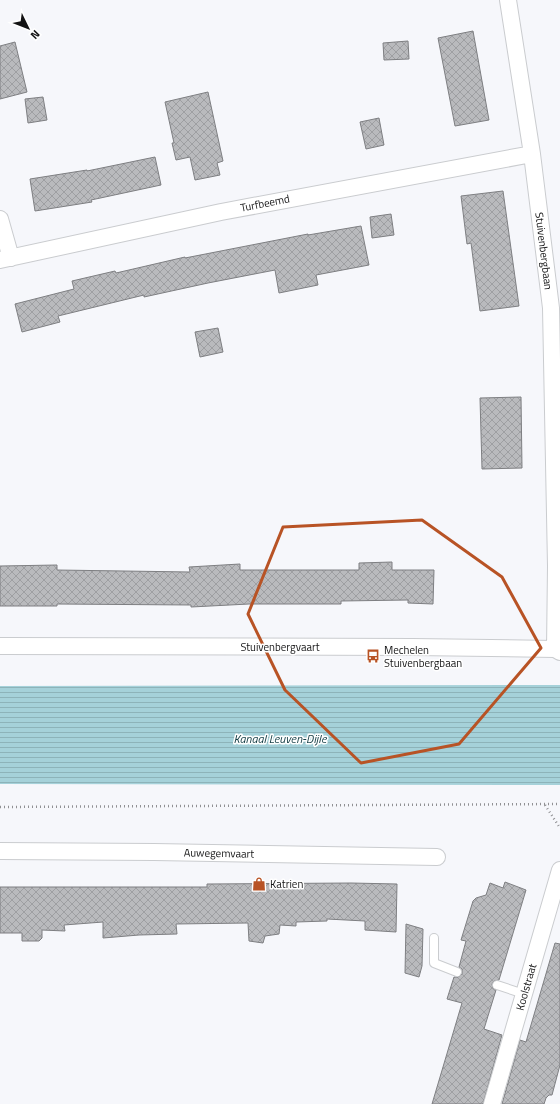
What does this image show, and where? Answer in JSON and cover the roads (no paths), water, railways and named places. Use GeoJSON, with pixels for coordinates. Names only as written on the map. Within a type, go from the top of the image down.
{"type":"FeatureCollection","features":[{"type":"Feature","properties":{"kind":"street","name":"Stuivenbergbaan"},"geometry":{"type":"LineString","coordinates":[[508,0],[532,154],[551,308],[558,650]]}},
{"type":"Feature","properties":{"kind":"street","name":"Turfbeemd"},"geometry":{"type":"LineString","coordinates":[[5,259],[221,212],[532,154]]}},
{"type":"Feature","properties":{"kind":"street"},"geometry":{"type":"LineString","coordinates":[[0,218],[5,259]]}},
{"type":"Feature","properties":{"kind":"street","name":"Stuivenbergvaart"},"geometry":{"type":"LineString","coordinates":[[0,646],[397,647],[558,650]]}},
{"type":"Feature","properties":{"kind":"street","name":"Auwegemvaart"},"geometry":{"type":"LineString","coordinates":[[0,851],[437,857]]}},
{"type":"Feature","properties":{"kind":"street","name":"Koolstraat"},"geometry":{"type":"LineString","coordinates":[[492,1104],[560,870]]}},
{"type":"Feature","properties":{"kind":"lane"},"geometry":{"type":"LineString","coordinates":[[434,938],[434,964],[457,972]]}},
{"type":"Feature","properties":{"kind":"lane"},"geometry":{"type":"LineString","coordinates":[[497,985],[524,994]]}},
{"type":"Feature","properties":{"kind":"water","name":"Kanaal Leuven-Dijle"},"geometry":{"type":"Polygon","coordinates":[[[560,685],[560,785],[0,784],[0,686],[560,685]]]}},
{"type":"Feature","properties":{"kind":"place","name":"Mechelen Stuivenbergbaan"},"geometry":{"type":"Point","coordinates":[373,656]}},
{"type":"Feature","properties":{"kind":"place","name":"Katrien"},"geometry":{"type":"Point","coordinates":[259,884]}}]}
